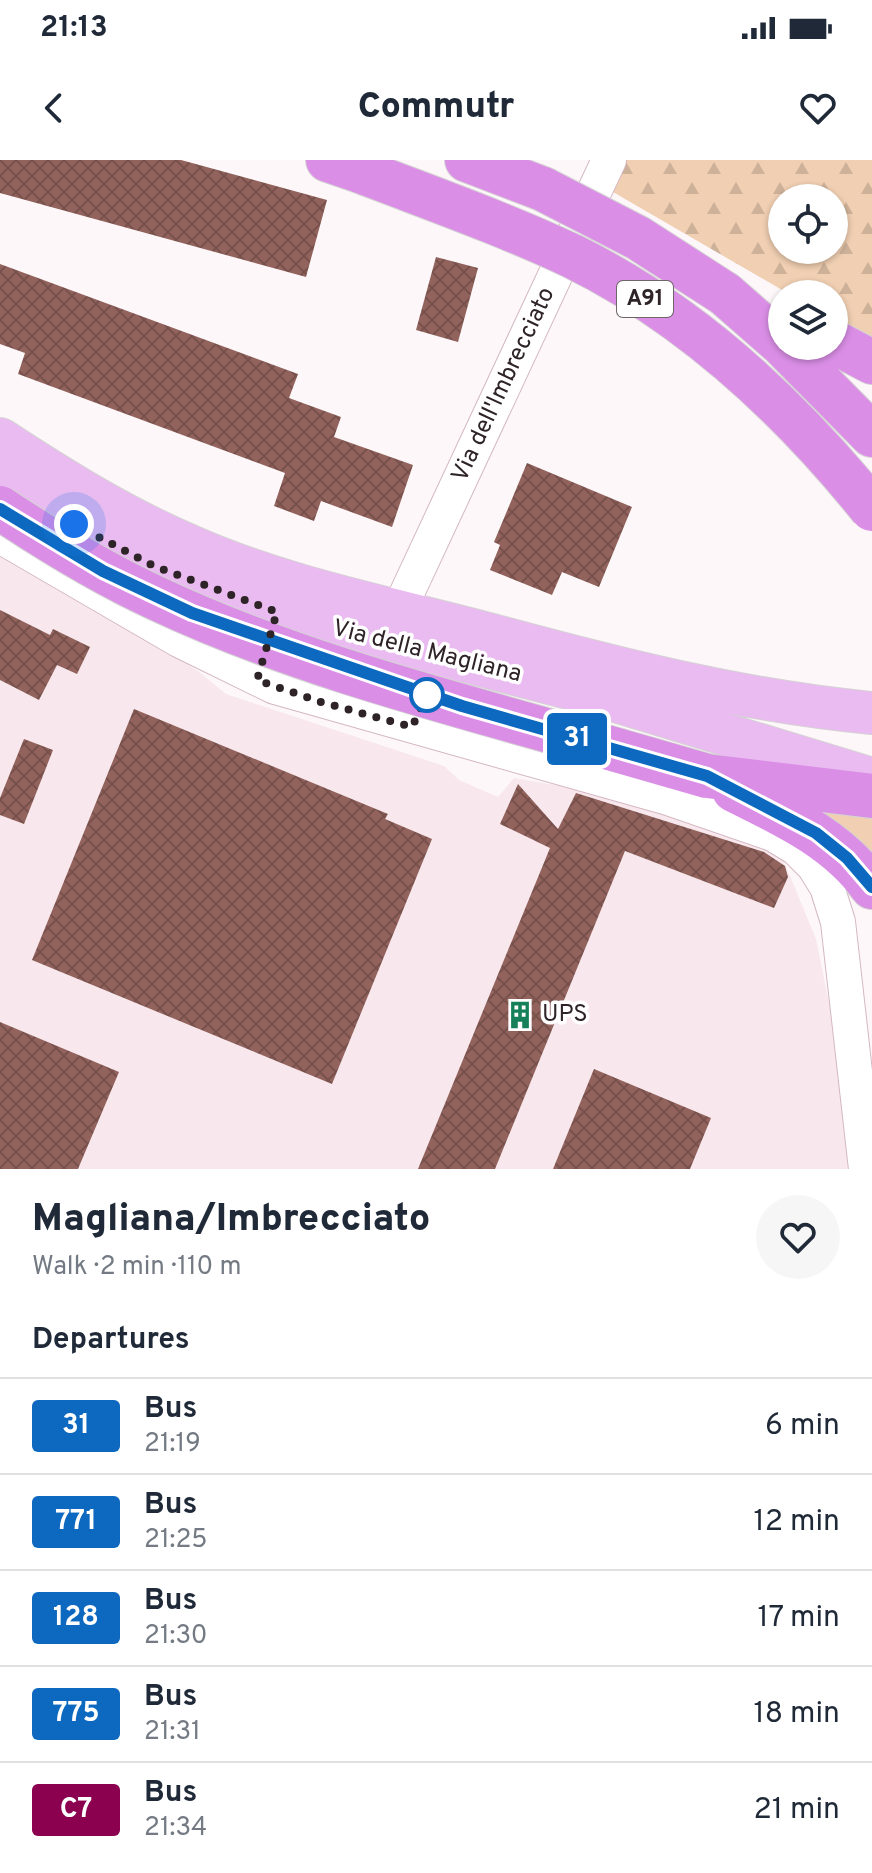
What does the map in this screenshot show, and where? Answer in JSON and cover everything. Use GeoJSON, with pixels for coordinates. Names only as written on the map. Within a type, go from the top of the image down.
{"type":"FeatureCollection","features":[{"type":"Feature","properties":{"kind":"highway","name":"A91"},"geometry":{"type":"LineString","coordinates":[[328,160],[513,230],[574,257],[629,288],[745,374],[807,432],[872,509]]}},
{"type":"Feature","properties":{"kind":"highway","name":"A91"},"geometry":{"type":"LineString","coordinates":[[467,160],[574,203],[671,257],[725,294],[768,332]]}},
{"type":"Feature","properties":{"kind":"highway"},"geometry":{"type":"LineString","coordinates":[[725,294],[768,311]]}},
{"type":"Feature","properties":{"kind":"highway"},"geometry":{"type":"LineString","coordinates":[[848,349],[872,362]]}},
{"type":"Feature","properties":{"kind":"highway","name":"A91"},"geometry":{"type":"LineString","coordinates":[[798,360],[872,435]]}},
{"type":"Feature","properties":{"kind":"highway"},"geometry":{"type":"LineString","coordinates":[[0,508],[103,571],[192,613],[391,683],[707,776],[872,796]]}},
{"type":"Feature","properties":{"kind":"highway"},"geometry":{"type":"LineString","coordinates":[[707,776],[816,833],[847,858],[872,887]]}},
{"type":"Feature","properties":{"kind":"main road","name":"Via della Magliana"},"geometry":{"type":"LineString","coordinates":[[0,439],[98,501],[192,547],[292,583],[581,659],[731,693],[872,713]]}},
{"type":"Feature","properties":{"kind":"main road","name":"Via della Magliana"},"geometry":{"type":"LineString","coordinates":[[0,479],[135,557],[277,612],[599,696],[872,779]]}},
{"type":"Feature","properties":{"kind":"street","name":"Via dell'Imbrecciato"},"geometry":{"type":"LineString","coordinates":[[399,610],[609,160]]}},
{"type":"Feature","properties":{"kind":"street"},"geometry":{"type":"LineString","coordinates":[[0,536],[179,640],[257,680],[321,702],[668,798],[773,834],[796,848],[827,887],[838,922],[866,1169]]}},
{"type":"Feature","properties":{"kind":"street"},"geometry":{"type":"LineString","coordinates":[[257,680],[277,612]]}},
{"type":"Feature","properties":{"kind":"shaded area"},"geometry":{"type":"Polygon","coordinates":[[[0,542],[198,671],[226,694],[444,766],[459,780],[498,797],[514,778],[584,790],[778,847],[816,939],[846,1087],[852,1169],[0,1169],[0,542]]]}},
{"type":"Feature","properties":{"kind":"green space"},"geometry":{"type":"Polygon","coordinates":[[[627,160],[872,160],[872,340],[848,327],[848,280],[768,282],[613,192],[627,160]]]}},
{"type":"Feature","properties":{"kind":"green space"},"geometry":{"type":"Polygon","coordinates":[[[809,806],[872,812],[872,857],[809,806]]]}},
{"type":"Feature","properties":{"kind":"building"},"geometry":{"type":"Polygon","coordinates":[[[0,160],[181,160],[327,200],[306,277],[0,193],[0,160]]]}},
{"type":"Feature","properties":{"kind":"building"},"geometry":{"type":"Polygon","coordinates":[[[436,257],[478,268],[458,342],[416,330],[436,257]]]}},
{"type":"Feature","properties":{"kind":"building"},"geometry":{"type":"Polygon","coordinates":[[[0,264],[298,374],[289,398],[341,417],[334,437],[413,465],[392,527],[321,501],[314,521],[274,506],[285,473],[18,374],[25,353],[0,344],[0,264]]]}},
{"type":"Feature","properties":{"kind":"building"},"geometry":{"type":"Polygon","coordinates":[[[527,463],[632,507],[599,587],[562,572],[552,595],[490,570],[500,545],[494,542],[527,463]]]}},
{"type":"Feature","properties":{"kind":"building"},"geometry":{"type":"Polygon","coordinates":[[[0,610],[50,635],[53,629],[90,647],[77,674],[57,665],[39,700],[0,680],[0,610]]]}},
{"type":"Feature","properties":{"kind":"building"},"geometry":{"type":"Polygon","coordinates":[[[134,709],[388,814],[385,819],[432,839],[332,1084],[32,960],[134,709]]]}},
{"type":"Feature","properties":{"kind":"building"},"geometry":{"type":"Polygon","coordinates":[[[24,739],[53,750],[24,824],[0,815],[0,798],[24,739]]]}},
{"type":"Feature","properties":{"kind":"building","name":"UPS"},"geometry":{"type":"Polygon","coordinates":[[[518,784],[558,829],[576,793],[764,852],[785,866],[788,877],[774,908],[625,851],[495,1169],[418,1169],[550,848],[500,824],[518,784]]]}},
{"type":"Feature","properties":{"kind":"building"},"geometry":{"type":"Polygon","coordinates":[[[0,1022],[119,1072],[78,1169],[0,1169],[0,1022]]]}},
{"type":"Feature","properties":{"kind":"building"},"geometry":{"type":"Polygon","coordinates":[[[594,1069],[711,1118],[690,1169],[553,1169],[594,1069]]]}},
{"type":"Feature","properties":{"kind":"bus line","name":"31"},"geometry":{"type":"LineString","coordinates":[[0,509],[129,585],[274,644],[462,706],[707,776],[816,833],[847,858],[872,887]]}},
{"type":"Feature","properties":{"kind":"place","name":"UPS"},"geometry":{"type":"Point","coordinates":[520,1015]}},
{"type":"Feature","properties":{"kind":"route"},"geometry":{"type":"LineString","coordinates":[[74,524],[154,566],[277,612],[257,680],[321,702],[412,727],[427,695]]}}]}
